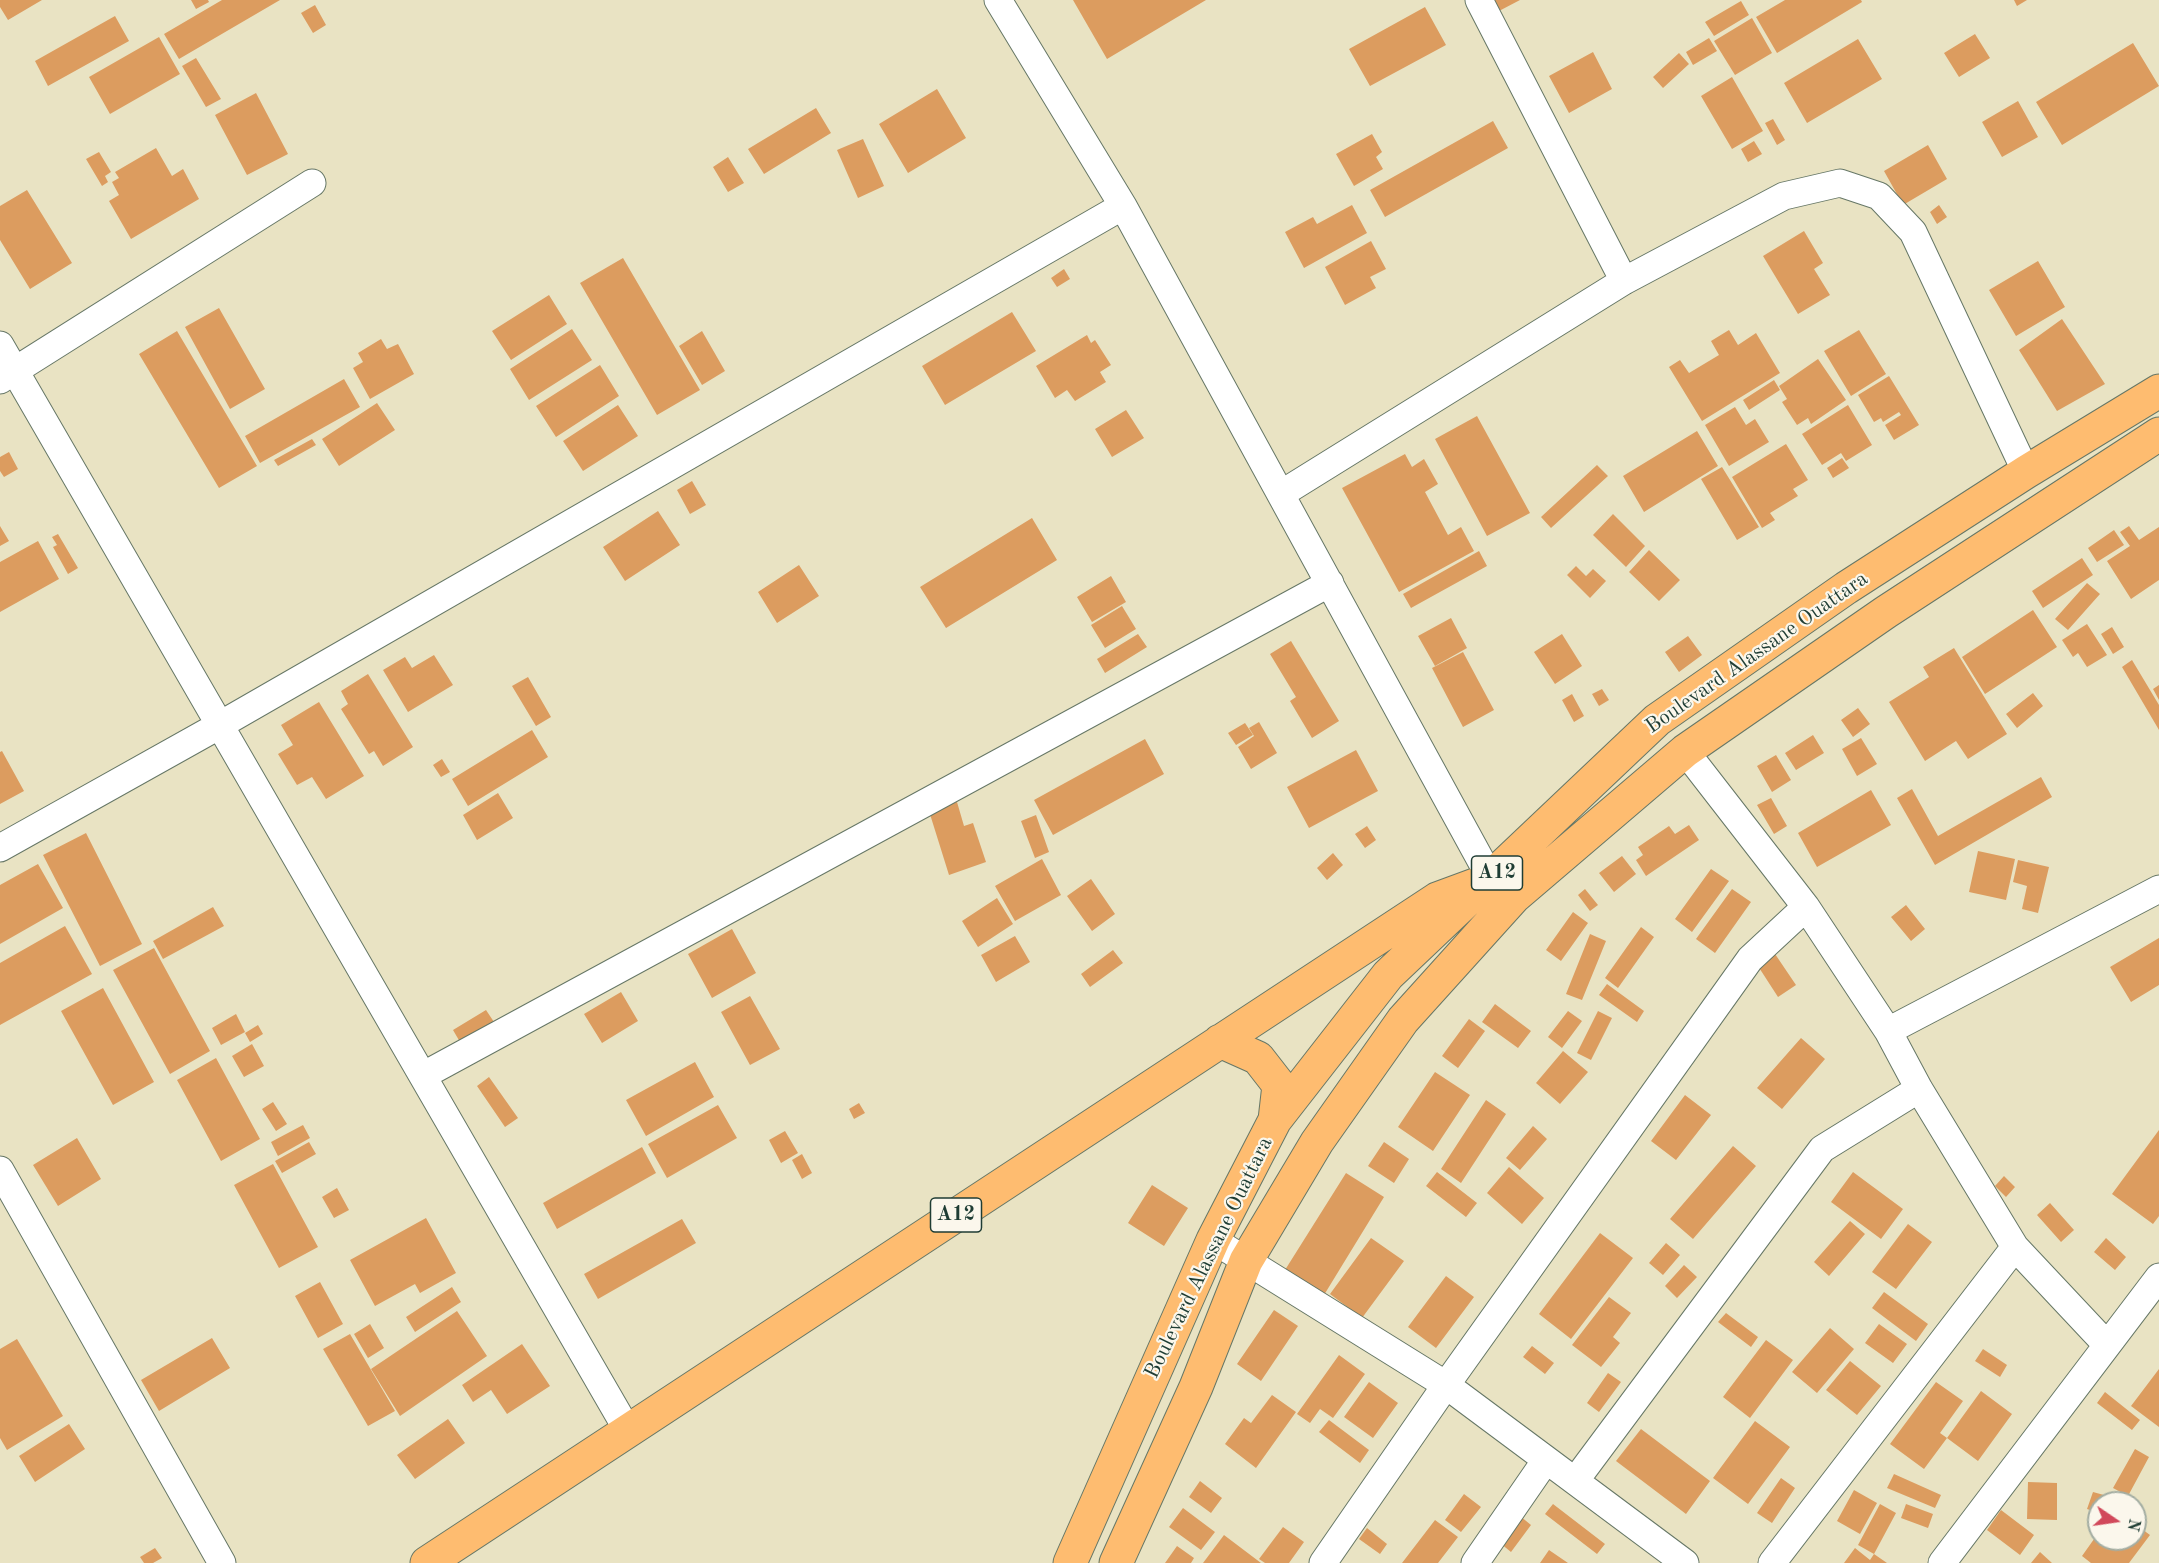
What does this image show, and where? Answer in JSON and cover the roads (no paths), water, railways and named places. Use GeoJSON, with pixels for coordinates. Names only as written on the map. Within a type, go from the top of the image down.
{"type":"FeatureCollection","features":[{"type":"Feature","properties":{"kind":"main road","name":"Boulevard Alassane Ouattara"},"geometry":{"type":"LineString","coordinates":[[1116,1563],[1196,1388],[1246,1261],[1317,1142],[1403,1020],[1503,888],[1657,720],[1846,588],[2026,472],[2159,391]]}},
{"type":"Feature","properties":{"kind":"main road","name":"Boulevard Alassane Ouattara"},"geometry":{"type":"LineString","coordinates":[[1070,1563],[1213,1239],[1275,1120],[1388,975],[1685,751],[1886,612],[2159,434]]}},
{"type":"Feature","properties":{"kind":"main road","name":"A12"},"geometry":{"type":"LineString","coordinates":[[427,1563],[1437,899],[1503,888]]}},
{"type":"Feature","properties":{"kind":"main road"},"geometry":{"type":"LineString","coordinates":[[1220,1041],[1258,1058],[1279,1085],[1275,1120]]}},
{"type":"Feature","properties":{"kind":"street"},"geometry":{"type":"LineString","coordinates":[[998,0],[1123,206],[1330,583],[1503,888]]}},
{"type":"Feature","properties":{"kind":"street"},"geometry":{"type":"LineString","coordinates":[[1479,0],[1624,281]]}},
{"type":"Feature","properties":{"kind":"street"},"geometry":{"type":"LineString","coordinates":[[7,376],[312,183]]}},
{"type":"Feature","properties":{"kind":"street"},"geometry":{"type":"LineString","coordinates":[[1281,494],[1624,281],[1784,196],[1840,183],[1879,196],[1913,232],[2026,472]]}},
{"type":"Feature","properties":{"kind":"street"},"geometry":{"type":"LineString","coordinates":[[0,848],[220,725],[1123,206]]}},
{"type":"Feature","properties":{"kind":"street"},"geometry":{"type":"LineString","coordinates":[[0,345],[7,376],[220,725],[628,1431]]}},
{"type":"Feature","properties":{"kind":"street"},"geometry":{"type":"LineString","coordinates":[[424,1075],[1330,583]]}},
{"type":"Feature","properties":{"kind":"street"},"geometry":{"type":"LineString","coordinates":[[1685,751],[1806,908],[1888,1030],[1919,1089],[2015,1247],[2108,1345]]}},
{"type":"Feature","properties":{"kind":"street"},"geometry":{"type":"LineString","coordinates":[[1888,1030],[2159,889]]}},
{"type":"Feature","properties":{"kind":"street"},"geometry":{"type":"LineString","coordinates":[[1323,1563],[1446,1385],[1750,959],[1806,908]]}},
{"type":"Feature","properties":{"kind":"street"},"geometry":{"type":"LineString","coordinates":[[1575,1482],[1822,1149],[1919,1089]]}},
{"type":"Feature","properties":{"kind":"street"},"geometry":{"type":"LineString","coordinates":[[0,1170],[222,1563]]}},
{"type":"Feature","properties":{"kind":"street"},"geometry":{"type":"LineString","coordinates":[[1213,1239],[1446,1385],[1685,1563]]}},
{"type":"Feature","properties":{"kind":"street"},"geometry":{"type":"LineString","coordinates":[[1772,1563],[2015,1247]]}},
{"type":"Feature","properties":{"kind":"street"},"geometry":{"type":"LineString","coordinates":[[1942,1563],[2159,1277]]}},
{"type":"Feature","properties":{"kind":"street"},"geometry":{"type":"LineString","coordinates":[[1476,1563],[1546,1460]]}}]}
